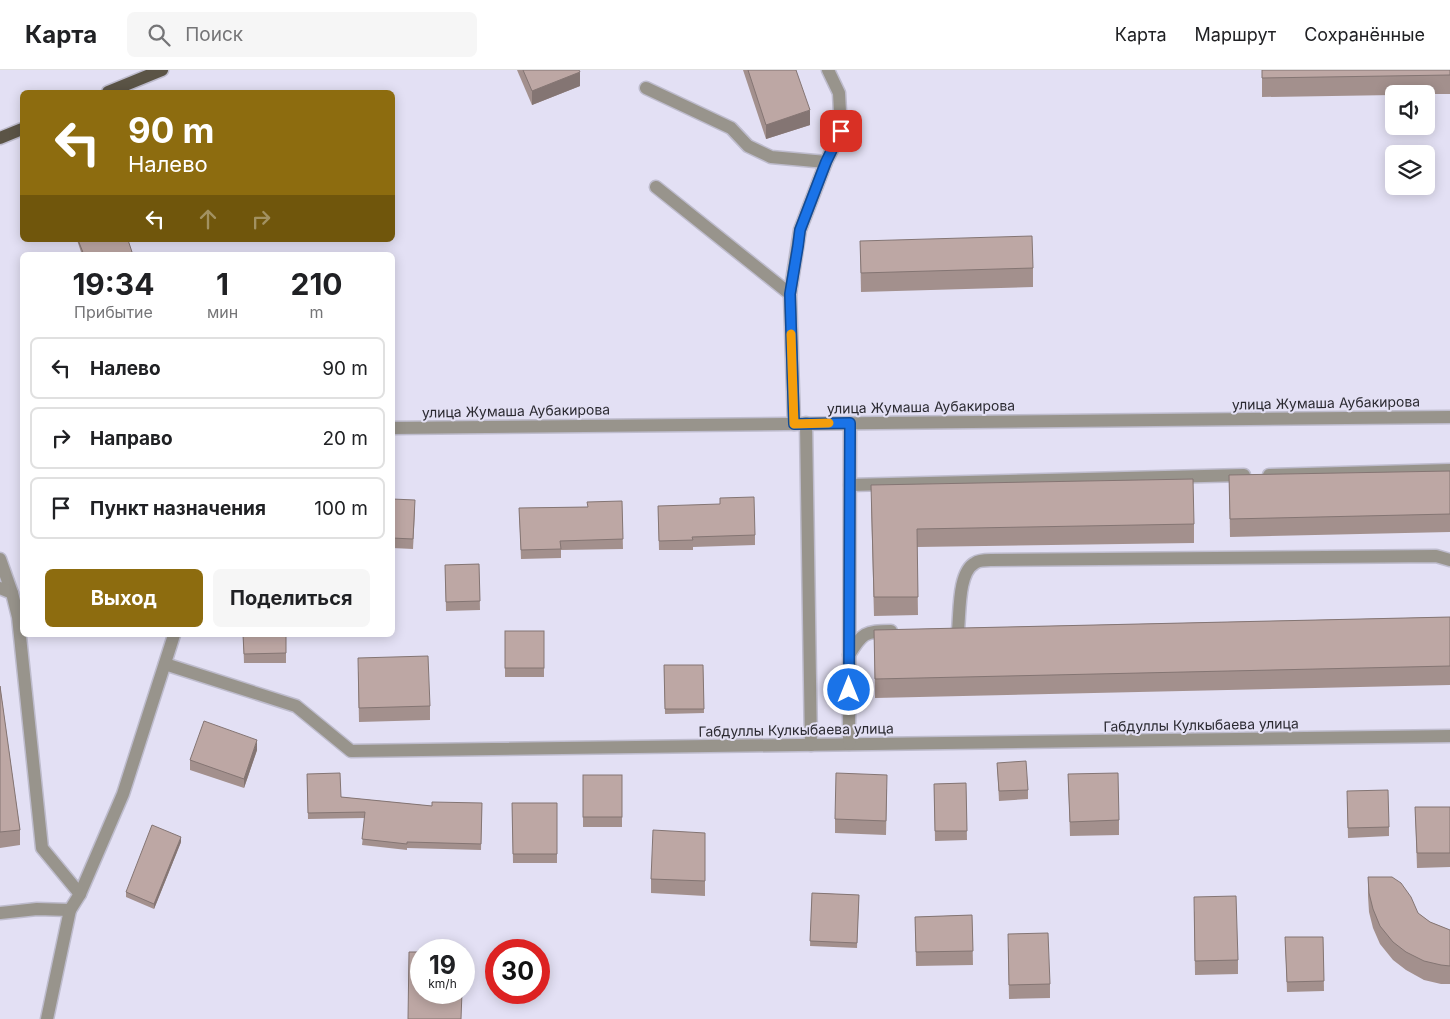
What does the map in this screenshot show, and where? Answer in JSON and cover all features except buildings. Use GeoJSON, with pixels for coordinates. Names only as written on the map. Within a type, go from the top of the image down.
{"type":"FeatureCollection","features":[{"type":"Feature","properties":{"kind":"main road"},"geometry":{"type":"LineString","coordinates":[[113,90],[162,70]]}},
{"type":"Feature","properties":{"kind":"main road"},"geometry":{"type":"LineString","coordinates":[[0,138],[20,130]]}},
{"type":"Feature","properties":{"kind":"street"},"geometry":{"type":"LineString","coordinates":[[811,745],[800,424],[790,294],[800,230],[826,162],[841,131],[839,93],[828,70]]}},
{"type":"Feature","properties":{"kind":"street"},"geometry":{"type":"LineString","coordinates":[[646,88],[731,128],[748,146],[771,157],[826,162]]}},
{"type":"Feature","properties":{"kind":"street"},"geometry":{"type":"LineString","coordinates":[[656,187],[790,294]]}},
{"type":"Feature","properties":{"kind":"street","name":"улица Жумаша Аубакирова"},"geometry":{"type":"LineString","coordinates":[[395,428],[1450,417]]}},
{"type":"Feature","properties":{"kind":"street"},"geometry":{"type":"LineString","coordinates":[[849,744],[850,423]]}},
{"type":"Feature","properties":{"kind":"street"},"geometry":{"type":"LineString","coordinates":[[850,485],[1450,470]]}},
{"type":"Feature","properties":{"kind":"street"},"geometry":{"type":"LineString","coordinates":[[958,630],[963,579],[968,569],[976,562],[991,560],[1436,556],[1450,560]]}},
{"type":"Feature","properties":{"kind":"street"},"geometry":{"type":"LineString","coordinates":[[0,559],[12,593],[18,617],[20,636]]}},
{"type":"Feature","properties":{"kind":"street"},"geometry":{"type":"LineString","coordinates":[[0,588],[12,593]]}},
{"type":"Feature","properties":{"kind":"street"},"geometry":{"type":"LineString","coordinates":[[849,655],[864,634],[875,631],[902,631]]}},
{"type":"Feature","properties":{"kind":"street"},"geometry":{"type":"LineString","coordinates":[[20,637],[42,848],[80,894]]}},
{"type":"Feature","properties":{"kind":"street"},"geometry":{"type":"LineString","coordinates":[[47,1019],[70,910],[80,894],[123,794],[173,637]]}},
{"type":"Feature","properties":{"kind":"street","name":"Габдуллы Кулкыбаева улица"},"geometry":{"type":"LineString","coordinates":[[165,664],[296,706],[351,751],[1450,736]]}},
{"type":"Feature","properties":{"kind":"street"},"geometry":{"type":"LineString","coordinates":[[0,913],[37,909],[70,910]]}},
{"type":"Feature","properties":{"kind":"slow traffic"},"geometry":{"type":"LineString","coordinates":[[791,334],[794,424],[829,423]]}},
{"type":"Feature","properties":{"kind":"route"},"geometry":{"type":"LineString","coordinates":[[841,131],[826,162],[800,230],[790,294],[794,424],[850,423],[849,690]]}}]}
